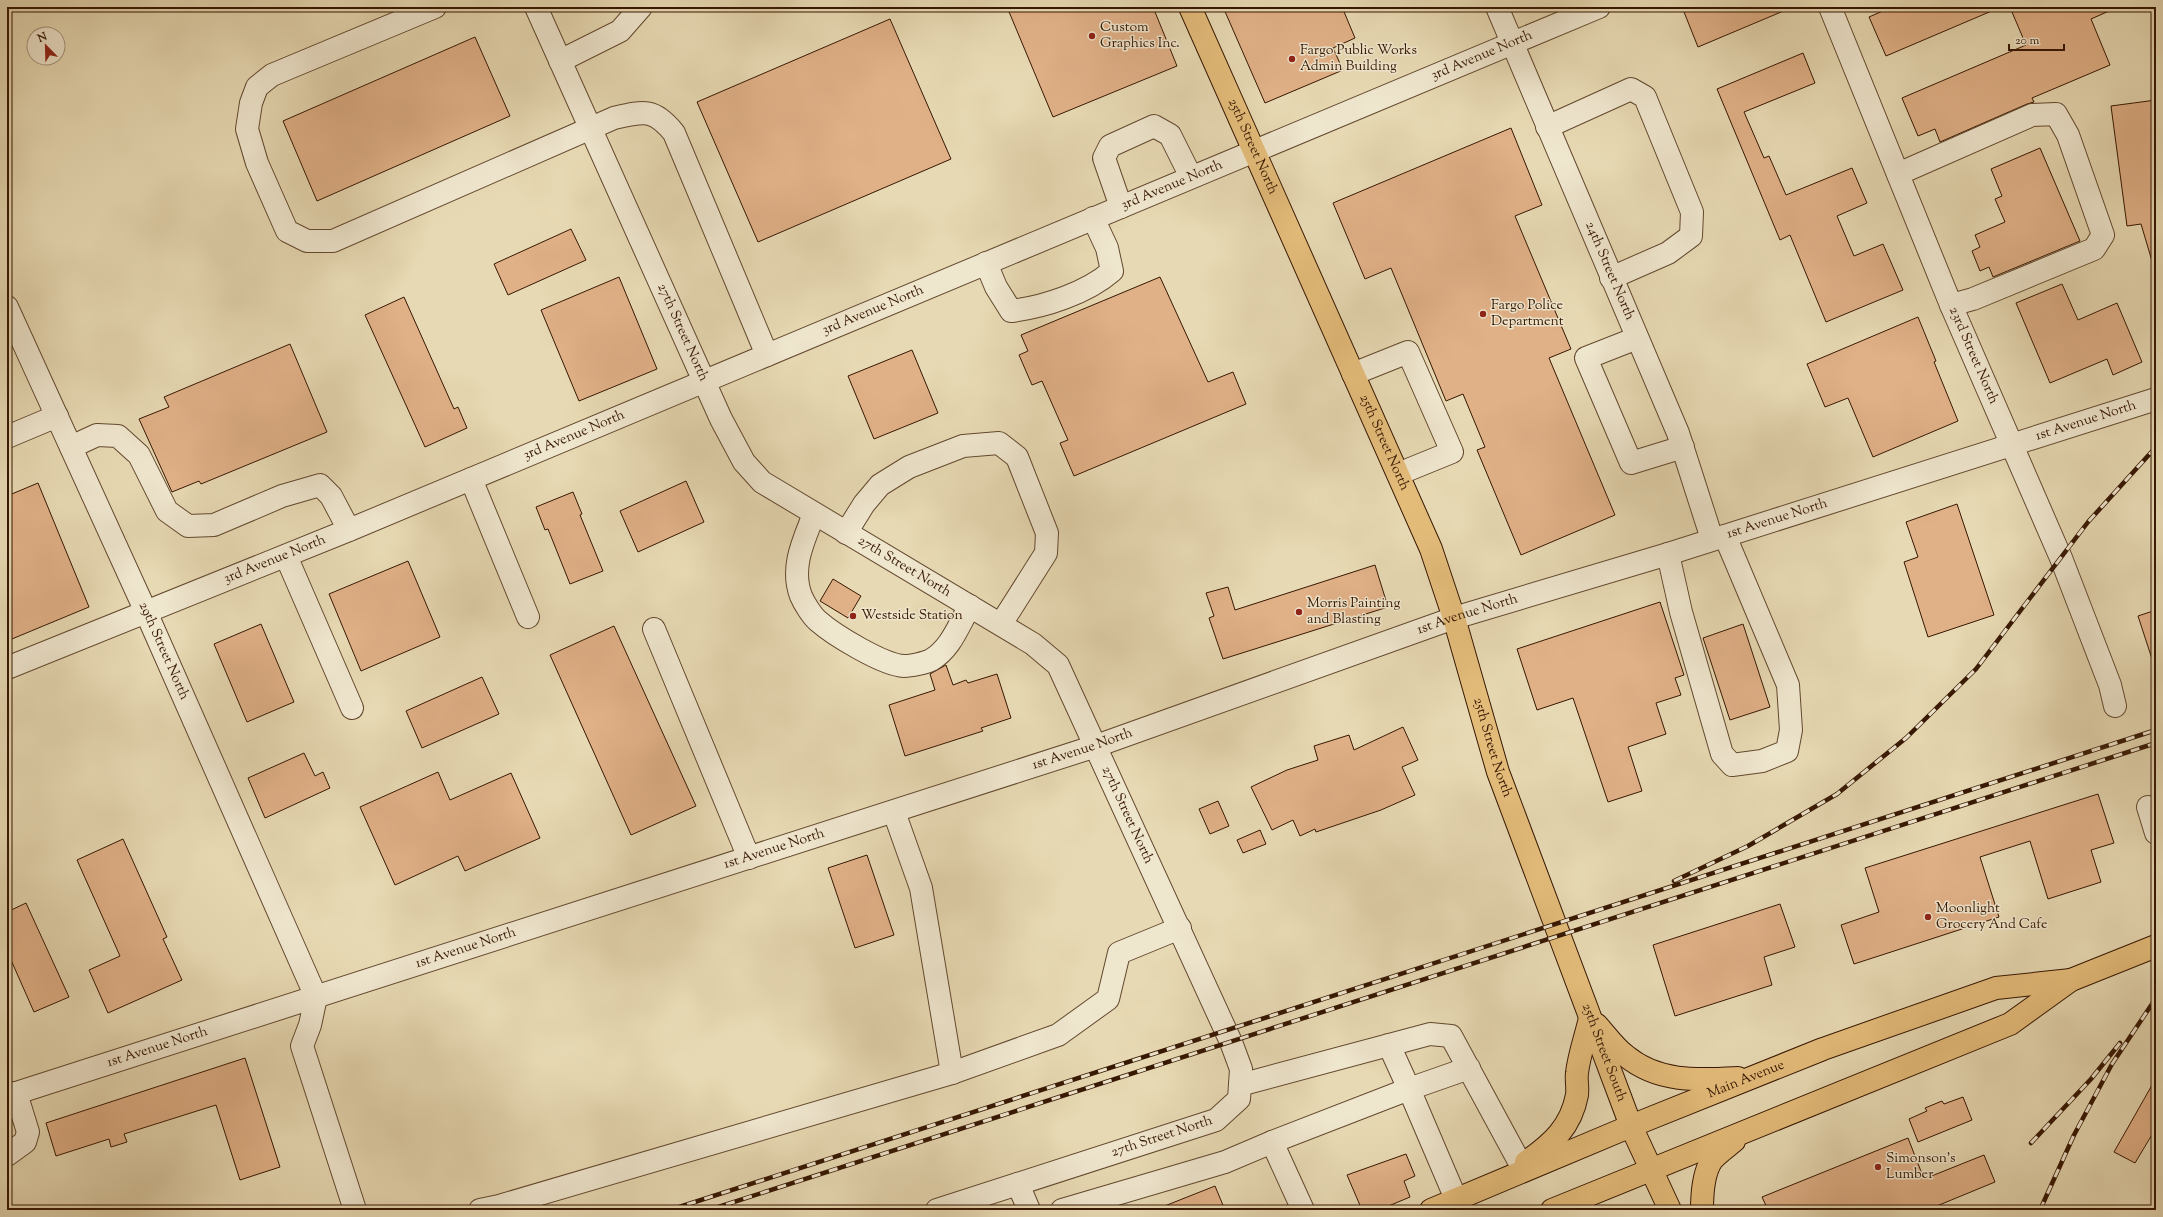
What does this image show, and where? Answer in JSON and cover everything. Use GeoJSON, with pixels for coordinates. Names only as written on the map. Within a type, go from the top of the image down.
{"type":"FeatureCollection","features":[{"type":"Feature","properties":{"kind":"main road","name":"25th Street North"},"geometry":{"type":"LineString","coordinates":[[1190,7],[1431,549],[1454,618],[1498,772],[1542,893]]}},
{"type":"Feature","properties":{"kind":"main road","name":"25th Street South"},"geometry":{"type":"LineString","coordinates":[[1542,893],[1631,1126],[1652,1168],[1670,1210]]}},
{"type":"Feature","properties":{"kind":"main road","name":"Main Avenue"},"geometry":{"type":"LineString","coordinates":[[1552,1210],[1652,1168],[2010,1024],[2071,980],[2156,946]]}},
{"type":"Feature","properties":{"kind":"main road","name":"Main Avenue"},"geometry":{"type":"LineString","coordinates":[[1431,1210],[1631,1126],[1757,1076],[1824,1050],[1996,988],[2071,980]]}},
{"type":"Feature","properties":{"kind":"main road"},"geometry":{"type":"LineString","coordinates":[[1590,1018],[1626,1056],[1662,1076],[1677,1079],[1702,1080],[1757,1076]]}},
{"type":"Feature","properties":{"kind":"main road"},"geometry":{"type":"LineString","coordinates":[[1496,1183],[1541,1152],[1563,1131],[1577,1094],[1577,1073],[1590,1018]]}},
{"type":"Feature","properties":{"kind":"main road"},"geometry":{"type":"LineString","coordinates":[[1702,1210],[1702,1197],[1705,1179],[1712,1160],[1745,1131]]}},
{"type":"Feature","properties":{"kind":"street"},"geometry":{"type":"LineString","coordinates":[[436,7],[272,75],[257,87],[251,103],[247,129],[257,163],[287,231],[307,241],[332,241],[614,118],[634,113],[647,113],[662,119],[674,133],[766,355]]}},
{"type":"Feature","properties":{"kind":"street","name":"27th Street North"},"geometry":{"type":"LineString","coordinates":[[536,7],[704,381],[744,462],[762,482],[1001,624],[1033,644],[1058,665],[1180,928],[1241,1070],[1239,1099],[1216,1120],[936,1210]]}},
{"type":"Feature","properties":{"kind":"street"},"geometry":{"type":"LineString","coordinates":[[560,61],[620,31],[641,7]]}},
{"type":"Feature","properties":{"kind":"street","name":"24th Street North"},"geometry":{"type":"LineString","coordinates":[[1496,7],[1683,447],[1718,538],[1788,685],[1791,730],[1787,751],[1762,761],[1732,765],[1722,754],[1681,612],[1668,554]]}},
{"type":"Feature","properties":{"kind":"street","name":"3rd Avenue North"},"geometry":{"type":"LineString","coordinates":[[7,668],[349,530],[1599,7]]}},
{"type":"Feature","properties":{"kind":"street","name":"23rd Street North"},"geometry":{"type":"LineString","coordinates":[[1830,7],[1951,305],[2011,447],[2061,558],[2110,685],[2115,706]]}},
{"type":"Feature","properties":{"kind":"street"},"geometry":{"type":"LineString","coordinates":[[1547,127],[1631,89],[1645,97],[1692,212],[1691,236],[1668,253],[1611,278]]}},
{"type":"Feature","properties":{"kind":"street"},"geometry":{"type":"LineString","coordinates":[[1898,174],[2032,115],[2056,114],[2068,135],[2103,235],[2094,250],[1973,299],[1951,305]]}},
{"type":"Feature","properties":{"kind":"street"},"geometry":{"type":"LineString","coordinates":[[1121,207],[1104,158],[1110,146],[1154,126],[1170,135],[1191,177]]}},
{"type":"Feature","properties":{"kind":"street"},"geometry":{"type":"LineString","coordinates":[[986,263],[996,287],[1011,311],[1036,308],[1099,283],[1112,272],[1107,248],[1093,218]]}},
{"type":"Feature","properties":{"kind":"street","name":"29th Street North"},"geometry":{"type":"LineString","coordinates":[[7,307],[146,612],[316,997]]}},
{"type":"Feature","properties":{"kind":"street"},"geometry":{"type":"LineString","coordinates":[[1637,338],[1586,358],[1631,463],[1683,447]]}},
{"type":"Feature","properties":{"kind":"street"},"geometry":{"type":"LineString","coordinates":[[1353,374],[1408,352],[1452,452],[1398,474]]}},
{"type":"Feature","properties":{"kind":"street","name":"1st Avenue North"},"geometry":{"type":"LineString","coordinates":[[11,1095],[1096,746],[1454,618],[1668,554],[2011,447],[2156,399]]}},
{"type":"Feature","properties":{"kind":"street"},"geometry":{"type":"LineString","coordinates":[[7,436],[57,416]]}},
{"type":"Feature","properties":{"kind":"street"},"geometry":{"type":"LineString","coordinates":[[71,447],[97,435],[118,436],[139,455],[167,511],[188,526],[214,525],[282,496],[320,485],[331,496],[349,530]]}},
{"type":"Feature","properties":{"kind":"street"},"geometry":{"type":"LineString","coordinates":[[846,533],[864,504],[880,485],[909,467],[963,446],[999,443],[1017,457],[1047,533],[1046,553],[1001,624]]}},
{"type":"Feature","properties":{"kind":"street"},"geometry":{"type":"LineString","coordinates":[[471,479],[528,617]]}},
{"type":"Feature","properties":{"kind":"street"},"geometry":{"type":"LineString","coordinates":[[814,514],[798,556],[796,576],[801,596],[816,620],[850,642],[876,657],[904,666],[931,660],[948,645],[970,606]]}},
{"type":"Feature","properties":{"kind":"street"},"geometry":{"type":"LineString","coordinates":[[286,556],[352,708]]}},
{"type":"Feature","properties":{"kind":"street"},"geometry":{"type":"LineString","coordinates":[[654,629],[750,858]]}},
{"type":"Feature","properties":{"kind":"street"},"geometry":{"type":"LineString","coordinates":[[2148,807],[2156,833]]}},
{"type":"Feature","properties":{"kind":"street"},"geometry":{"type":"LineString","coordinates":[[894,812],[921,888],[952,1073]]}},
{"type":"Feature","properties":{"kind":"street"},"geometry":{"type":"LineString","coordinates":[[480,1210],[499,1206],[952,1073],[1058,1036],[1108,999],[1119,953],[1180,928]]}},
{"type":"Feature","properties":{"kind":"street"},"geometry":{"type":"LineString","coordinates":[[316,997],[310,1026],[302,1046],[355,1210]]}},
{"type":"Feature","properties":{"kind":"street"},"geometry":{"type":"LineString","coordinates":[[1240,1086],[1430,1034],[1451,1036],[1521,1165]]}},
{"type":"Feature","properties":{"kind":"street"},"geometry":{"type":"LineString","coordinates":[[1389,1045],[1456,1199]]}},
{"type":"Feature","properties":{"kind":"street"},"geometry":{"type":"LineString","coordinates":[[1062,1210],[1219,1164],[1409,1089],[1469,1068]]}},
{"type":"Feature","properties":{"kind":"street"},"geometry":{"type":"LineString","coordinates":[[7,1155],[25,1142],[28,1132],[11,1095]]}},
{"type":"Feature","properties":{"kind":"street"},"geometry":{"type":"LineString","coordinates":[[1272,1142],[1303,1210]]}},
{"type":"Feature","properties":{"kind":"street"},"geometry":{"type":"LineString","coordinates":[[1018,1184],[1029,1210]]}},
{"type":"Feature","properties":{"kind":"building","name":"Custom Graphics Inc."},"geometry":{"type":"Polygon","coordinates":[[[1007,7],[1153,7],[1177,66],[1053,117],[1007,7]]]}},
{"type":"Feature","properties":{"kind":"building","name":"Fargo Public Works Admin Building"},"geometry":{"type":"Polygon","coordinates":[[[1223,7],[1342,7],[1355,38],[1333,48],[1343,70],[1265,103],[1223,7]]]}},
{"type":"Feature","properties":{"kind":"building"},"geometry":{"type":"Polygon","coordinates":[[[1682,7],[1793,7],[1698,47],[1682,7]]]}},
{"type":"Feature","properties":{"kind":"building"},"geometry":{"type":"Polygon","coordinates":[[[1892,7],[2001,7],[1886,56],[1869,17],[1892,7]]]}},
{"type":"Feature","properties":{"kind":"building"},"geometry":{"type":"Polygon","coordinates":[[[2023,7],[2118,7],[2091,19],[2110,65],[2032,98],[2034,102],[1940,142],[1935,129],[1918,136],[1902,98],[2026,45],[2012,12],[2023,7]]]}},
{"type":"Feature","properties":{"kind":"building"},"geometry":{"type":"Polygon","coordinates":[[[890,19],[951,159],[758,242],[697,102],[890,19]]]}},
{"type":"Feature","properties":{"kind":"building"},"geometry":{"type":"Polygon","coordinates":[[[475,37],[510,116],[317,201],[283,121],[475,37]]]}},
{"type":"Feature","properties":{"kind":"building"},"geometry":{"type":"Polygon","coordinates":[[[1803,53],[1815,83],[1744,112],[1764,158],[1769,156],[1786,195],[1852,168],[1867,203],[1837,216],[1854,256],[1883,244],[1903,290],[1826,322],[1790,235],[1780,240],[1717,89],[1803,53]]]}},
{"type":"Feature","properties":{"kind":"building"},"geometry":{"type":"Polygon","coordinates":[[[2156,100],[2156,260],[2152,261],[2141,224],[2127,226],[2111,106],[2156,100]]]}},
{"type":"Feature","properties":{"kind":"building","name":"Fargo Police Department"},"geometry":{"type":"Polygon","coordinates":[[[1511,128],[1542,205],[1515,216],[1571,349],[1549,358],[1615,515],[1521,555],[1477,450],[1485,447],[1463,394],[1446,401],[1391,268],[1365,279],[1333,203],[1511,128]]]}},
{"type":"Feature","properties":{"kind":"building"},"geometry":{"type":"Polygon","coordinates":[[[2040,148],[2080,241],[1993,277],[1989,267],[1980,271],[1972,251],[1980,247],[1975,235],[2005,222],[1995,199],[2002,196],[1991,169],[2040,148]]]}},
{"type":"Feature","properties":{"kind":"building"},"geometry":{"type":"Polygon","coordinates":[[[571,229],[586,260],[508,295],[494,264],[571,229]]]}},
{"type":"Feature","properties":{"kind":"building"},"geometry":{"type":"Polygon","coordinates":[[[619,277],[657,369],[579,401],[541,310],[619,277]]]}},
{"type":"Feature","properties":{"kind":"building"},"geometry":{"type":"Polygon","coordinates":[[[1160,277],[1208,382],[1233,372],[1246,404],[1074,476],[1060,443],[1068,440],[1042,381],[1032,385],[1019,355],[1028,351],[1021,335],[1160,277]]]}},
{"type":"Feature","properties":{"kind":"building"},"geometry":{"type":"Polygon","coordinates":[[[2062,284],[2078,320],[2117,303],[2142,362],[2113,375],[2107,359],[2050,383],[2016,303],[2062,284]]]}},
{"type":"Feature","properties":{"kind":"building"},"geometry":{"type":"Polygon","coordinates":[[[404,297],[454,409],[458,407],[467,428],[425,447],[365,315],[404,297]]]}},
{"type":"Feature","properties":{"kind":"building"},"geometry":{"type":"Polygon","coordinates":[[[1918,317],[1936,361],[1934,362],[1958,421],[1873,457],[1848,398],[1825,407],[1807,364],[1918,317]]]}},
{"type":"Feature","properties":{"kind":"building"},"geometry":{"type":"Polygon","coordinates":[[[290,344],[327,432],[201,484],[199,481],[172,492],[139,419],[169,407],[164,397],[290,344]]]}},
{"type":"Feature","properties":{"kind":"building"},"geometry":{"type":"Polygon","coordinates":[[[912,350],[938,413],[874,439],[848,376],[912,350]]]}},
{"type":"Feature","properties":{"kind":"building"},"geometry":{"type":"Polygon","coordinates":[[[686,481],[704,522],[638,552],[620,511],[686,481]]]}},
{"type":"Feature","properties":{"kind":"building"},"geometry":{"type":"Polygon","coordinates":[[[38,483],[89,607],[7,641],[7,496],[38,483]]]}},
{"type":"Feature","properties":{"kind":"building"},"geometry":{"type":"Polygon","coordinates":[[[573,492],[582,514],[580,515],[603,571],[570,584],[548,529],[545,530],[536,507],[573,492]]]}},
{"type":"Feature","properties":{"kind":"building"},"geometry":{"type":"Polygon","coordinates":[[[1957,504],[1994,615],[1928,637],[1904,562],[1918,557],[1906,522],[1957,504]]]}},
{"type":"Feature","properties":{"kind":"building"},"geometry":{"type":"Polygon","coordinates":[[[408,561],[440,637],[361,671],[329,594],[408,561]]]}},
{"type":"Feature","properties":{"kind":"building","name":"Morris Painting and Blasting"},"geometry":{"type":"Polygon","coordinates":[[[1375,565],[1388,607],[1223,659],[1209,618],[1214,616],[1206,593],[1228,587],[1235,610],[1375,565]]]}},
{"type":"Feature","properties":{"kind":"building"},"geometry":{"type":"Polygon","coordinates":[[[833,579],[861,596],[848,618],[820,601],[833,579]]]}},
{"type":"Feature","properties":{"kind":"building"},"geometry":{"type":"Polygon","coordinates":[[[1660,602],[1684,675],[1675,678],[1681,695],[1656,703],[1666,734],[1628,747],[1642,791],[1608,802],[1573,698],[1537,710],[1517,649],[1660,602]]]}},
{"type":"Feature","properties":{"kind":"building"},"geometry":{"type":"Polygon","coordinates":[[[2156,610],[2156,662],[2153,662],[2138,616],[2156,610]]]}},
{"type":"Feature","properties":{"kind":"building"},"geometry":{"type":"Polygon","coordinates":[[[261,624],[294,702],[247,722],[214,644],[261,624]]]}},
{"type":"Feature","properties":{"kind":"building"},"geometry":{"type":"Polygon","coordinates":[[[1743,624],[1770,707],[1730,720],[1703,638],[1743,624]]]}},
{"type":"Feature","properties":{"kind":"building"},"geometry":{"type":"Polygon","coordinates":[[[614,626],[696,806],[631,835],[550,655],[614,626]]]}},
{"type":"Feature","properties":{"kind":"building"},"geometry":{"type":"Polygon","coordinates":[[[946,665],[953,685],[966,680],[968,683],[997,674],[1011,718],[981,728],[983,731],[905,756],[889,705],[935,690],[930,674],[946,665]]]}},
{"type":"Feature","properties":{"kind":"building"},"geometry":{"type":"Polygon","coordinates":[[[482,677],[499,714],[422,748],[406,711],[482,677]]]}},
{"type":"Feature","properties":{"kind":"building"},"geometry":{"type":"Polygon","coordinates":[[[1403,727],[1418,760],[1402,767],[1415,795],[1381,810],[1316,832],[1315,829],[1300,836],[1293,820],[1272,830],[1251,787],[1287,770],[1318,760],[1314,746],[1349,735],[1354,750],[1403,727]]]}},
{"type":"Feature","properties":{"kind":"building"},"geometry":{"type":"Polygon","coordinates":[[[304,753],[315,776],[323,772],[330,788],[265,818],[248,778],[304,753]]]}},
{"type":"Feature","properties":{"kind":"building"},"geometry":{"type":"Polygon","coordinates":[[[438,772],[450,800],[511,773],[540,838],[465,871],[458,856],[395,885],[360,807],[438,772]]]}},
{"type":"Feature","properties":{"kind":"building"},"geometry":{"type":"Polygon","coordinates":[[[2098,794],[2114,843],[2091,850],[2101,882],[2048,899],[2030,841],[1980,857],[1999,917],[1854,964],[1841,925],[1879,912],[1865,868],[2098,794]]]}},
{"type":"Feature","properties":{"kind":"building"},"geometry":{"type":"Polygon","coordinates":[[[1218,801],[1229,826],[1210,834],[1199,809],[1218,801]]]}},
{"type":"Feature","properties":{"kind":"building"},"geometry":{"type":"Polygon","coordinates":[[[1260,830],[1266,844],[1243,853],[1237,840],[1260,830]]]}},
{"type":"Feature","properties":{"kind":"building"},"geometry":{"type":"Polygon","coordinates":[[[123,839],[167,937],[163,939],[182,980],[108,1013],[89,970],[120,956],[77,860],[123,839]]]}},
{"type":"Feature","properties":{"kind":"building"},"geometry":{"type":"Polygon","coordinates":[[[867,855],[894,935],[855,948],[828,868],[867,855]]]}},
{"type":"Feature","properties":{"kind":"building"},"geometry":{"type":"Polygon","coordinates":[[[26,903],[69,997],[34,1012],[7,951],[7,912],[26,903]]]}},
{"type":"Feature","properties":{"kind":"building"},"geometry":{"type":"Polygon","coordinates":[[[1780,904],[1795,947],[1764,957],[1772,985],[1675,1016],[1653,945],[1780,904]]]}},
{"type":"Feature","properties":{"kind":"building"},"geometry":{"type":"Polygon","coordinates":[[[245,1058],[280,1167],[240,1180],[216,1105],[124,1134],[127,1142],[111,1147],[109,1139],[56,1156],[46,1123],[245,1058]]]}},
{"type":"Feature","properties":{"kind":"building"},"geometry":{"type":"Polygon","coordinates":[[[2156,1078],[2156,1128],[2135,1163],[2114,1152],[2156,1078]]]}},
{"type":"Feature","properties":{"kind":"building"},"geometry":{"type":"Polygon","coordinates":[[[1963,1097],[1972,1120],[1918,1142],[1909,1119],[1927,1111],[1925,1108],[1942,1101],[1944,1104],[1963,1097]]]}},
{"type":"Feature","properties":{"kind":"building","name":"Simonson's Lumber"},"geometry":{"type":"Polygon","coordinates":[[[1908,1138],[1924,1179],[1984,1155],[1995,1182],[1927,1210],[1768,1210],[1762,1197],[1908,1138]]]}},
{"type":"Feature","properties":{"kind":"building"},"geometry":{"type":"Polygon","coordinates":[[[1406,1154],[1415,1176],[1404,1181],[1410,1197],[1379,1210],[1362,1210],[1347,1175],[1406,1154]]]}},
{"type":"Feature","properties":{"kind":"building"},"geometry":{"type":"Polygon","coordinates":[[[1215,1186],[1225,1210],[1157,1209],[1215,1186]]]}},
{"type":"Feature","properties":{"kind":"railway"},"geometry":{"type":"LineString","coordinates":[[1674,881],[1748,846],[1837,794],[1906,738],[1976,669],[2088,522],[2156,447]]}},
{"type":"Feature","properties":{"kind":"railway"},"geometry":{"type":"LineString","coordinates":[[670,1210],[2156,730]]}},
{"type":"Feature","properties":{"kind":"railway"},"geometry":{"type":"LineString","coordinates":[[709,1210],[2156,743]]}},
{"type":"Feature","properties":{"kind":"railway"},"geometry":{"type":"LineString","coordinates":[[2040,1210],[2074,1135],[2112,1064],[2156,998]]}},
{"type":"Feature","properties":{"kind":"railway"},"geometry":{"type":"LineString","coordinates":[[2031,1143],[2091,1079],[2120,1043]]}},
{"type":"Feature","properties":{"kind":"place","name":"Custom Graphics Inc."},"geometry":{"type":"Point","coordinates":[1092,36]}},
{"type":"Feature","properties":{"kind":"place","name":"Fargo Public Works Admin Building"},"geometry":{"type":"Point","coordinates":[1292,59]}},
{"type":"Feature","properties":{"kind":"place","name":"Fargo Police Department"},"geometry":{"type":"Point","coordinates":[1483,314]}},
{"type":"Feature","properties":{"kind":"place","name":"Morris Painting and Blasting"},"geometry":{"type":"Point","coordinates":[1299,612]}},
{"type":"Feature","properties":{"kind":"place","name":"Westside Station"},"geometry":{"type":"Point","coordinates":[853,616]}},
{"type":"Feature","properties":{"kind":"place","name":"Moonlight Grocery And Cafe"},"geometry":{"type":"Point","coordinates":[1928,917]}},
{"type":"Feature","properties":{"kind":"place","name":"Simonson's Lumber"},"geometry":{"type":"Point","coordinates":[1878,1167]}}]}
